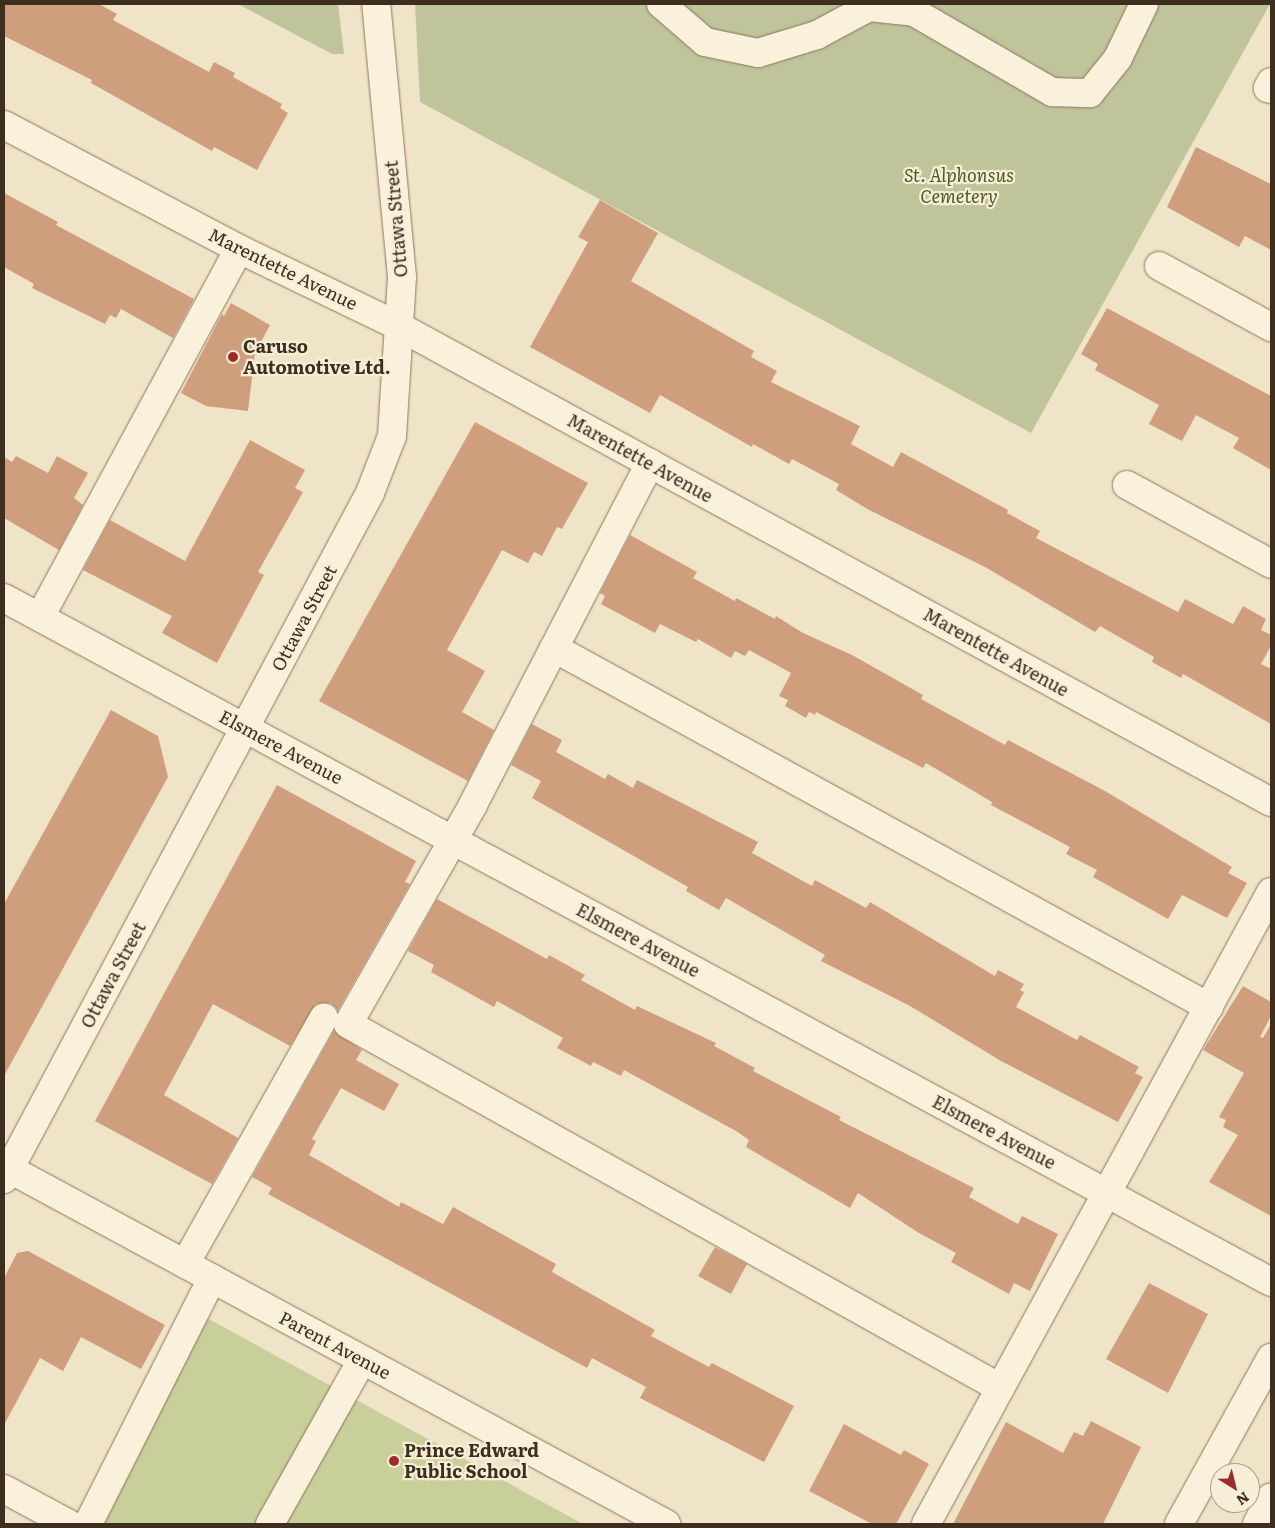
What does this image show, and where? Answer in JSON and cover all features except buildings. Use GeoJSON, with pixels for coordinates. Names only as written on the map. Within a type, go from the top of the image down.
{"type":"FeatureCollection","features":[{"type":"Feature","properties":{"kind":"street","name":"Ottawa Street"},"geometry":{"type":"LineString","coordinates":[[5,1171],[370,493],[392,436],[402,277],[376,4]]}},
{"type":"Feature","properties":{"kind":"street"},"geometry":{"type":"LineString","coordinates":[[661,4],[705,42],[758,53],[817,35],[870,7],[914,12],[1052,92],[1090,93],[1118,58],[1144,4]]}},
{"type":"Feature","properties":{"kind":"street"},"geometry":{"type":"LineString","coordinates":[[1271,82],[1268,88],[1271,90]]}},
{"type":"Feature","properties":{"kind":"street","name":"Marentette Avenue"},"geometry":{"type":"LineString","coordinates":[[4,125],[239,249],[400,327],[1271,802]]}},
{"type":"Feature","properties":{"kind":"street"},"geometry":{"type":"LineString","coordinates":[[40,617],[239,249]]}},
{"type":"Feature","properties":{"kind":"street"},"geometry":{"type":"LineString","coordinates":[[1159,266],[1271,328]]}},
{"type":"Feature","properties":{"kind":"street"},"geometry":{"type":"LineString","coordinates":[[650,463],[452,840],[348,1024],[1000,1388]]}},
{"type":"Feature","properties":{"kind":"street"},"geometry":{"type":"LineString","coordinates":[[1127,485],[1271,564]]}},
{"type":"Feature","properties":{"kind":"street","name":"Elsmere Avenue"},"geometry":{"type":"LineString","coordinates":[[4,598],[1271,1282]]}},
{"type":"Feature","properties":{"kind":"street"},"geometry":{"type":"LineString","coordinates":[[554,648],[1209,1007]]}},
{"type":"Feature","properties":{"kind":"street"},"geometry":{"type":"LineString","coordinates":[[926,1524],[1271,892]]}},
{"type":"Feature","properties":{"kind":"street"},"geometry":{"type":"LineString","coordinates":[[185,1264],[324,1017]]}},
{"type":"Feature","properties":{"kind":"street","name":"Parent Avenue"},"geometry":{"type":"LineString","coordinates":[[5,1171],[185,1264],[666,1524]]}},
{"type":"Feature","properties":{"kind":"street"},"geometry":{"type":"LineString","coordinates":[[4,1489],[85,1524],[212,1279]]}},
{"type":"Feature","properties":{"kind":"street"},"geometry":{"type":"LineString","coordinates":[[1181,1524],[1271,1358]]}},
{"type":"Feature","properties":{"kind":"street"},"geometry":{"type":"LineString","coordinates":[[270,1524],[362,1360]]}},
{"type":"Feature","properties":{"kind":"street"},"geometry":{"type":"LineString","coordinates":[[1257,1524],[1271,1498]]}},
{"type":"Feature","properties":{"kind":"green space"},"geometry":{"type":"Polygon","coordinates":[[[238,4],[338,4],[344,54],[332,54],[238,4]]]}},
{"type":"Feature","properties":{"kind":"green space","name":"St. Alphonsus Cemetery"},"geometry":{"type":"Polygon","coordinates":[[[415,4],[1270,4],[1031,433],[420,102],[415,4]]]}},
{"type":"Feature","properties":{"kind":"green space"},"geometry":{"type":"Polygon","coordinates":[[[196,1312],[583,1524],[88,1524],[196,1312]]]}},
{"type":"Feature","properties":{"kind":"place","name":"Caruso Automotive Ltd."},"geometry":{"type":"Point","coordinates":[233,357]}},
{"type":"Feature","properties":{"kind":"place","name":"Prince Edward Public School"},"geometry":{"type":"Point","coordinates":[394,1461]}}]}
